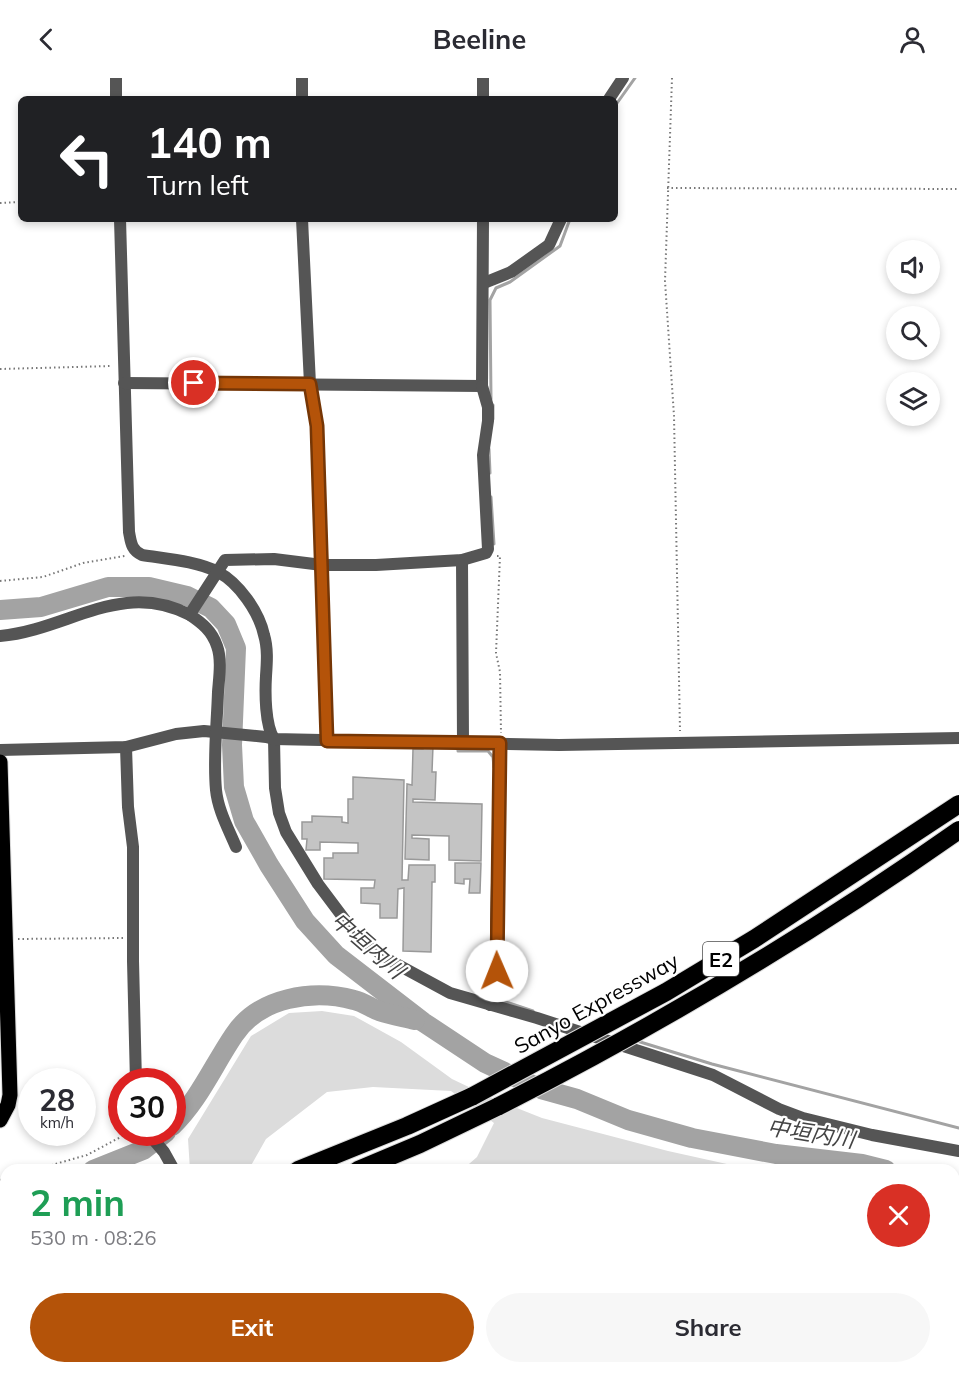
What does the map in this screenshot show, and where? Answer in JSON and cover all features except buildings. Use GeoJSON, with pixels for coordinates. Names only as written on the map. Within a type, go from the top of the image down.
{"type":"FeatureCollection","features":[{"type":"Feature","properties":{"kind":"highway","name":"Sanyo Expressway"},"geometry":{"type":"LineString","coordinates":[[312,1164],[474,1096],[666,992],[754,939],[959,804]]}},
{"type":"Feature","properties":{"kind":"highway","name":"E2"},"geometry":{"type":"LineString","coordinates":[[372,1164],[499,1106],[598,1055],[766,957],[959,830]]}},
{"type":"Feature","properties":{"kind":"main road"},"geometry":{"type":"LineString","coordinates":[[0,762],[10,1095],[8,1105],[0,1120]]}},
{"type":"Feature","properties":{"kind":"street"},"geometry":{"type":"LineString","coordinates":[[116,78],[116,96]]}},
{"type":"Feature","properties":{"kind":"street"},"geometry":{"type":"LineString","coordinates":[[302,78],[302,96]]}},
{"type":"Feature","properties":{"kind":"street"},"geometry":{"type":"LineString","coordinates":[[483,78],[483,96]]}},
{"type":"Feature","properties":{"kind":"street"},"geometry":{"type":"LineString","coordinates":[[611,96],[623,78]]}},
{"type":"Feature","properties":{"kind":"street"},"geometry":{"type":"LineString","coordinates":[[120,222],[131,546],[142,555],[183,561],[232,582],[245,597],[260,622],[265,636],[267,656],[265,706],[279,813],[285,832],[318,884],[357,936],[388,960],[450,993],[537,1018],[713,1075],[779,1109],[803,1118],[872,1135],[959,1151]]}},
{"type":"Feature","properties":{"kind":"street"},"geometry":{"type":"LineString","coordinates":[[302,222],[310,384],[317,426],[327,741]]}},
{"type":"Feature","properties":{"kind":"street"},"geometry":{"type":"LineString","coordinates":[[191,613],[225,560],[274,559],[322,565],[376,565],[462,560],[486,553],[488,549],[483,455],[488,407],[482,386],[483,222]]}},
{"type":"Feature","properties":{"kind":"street"},"geometry":{"type":"LineString","coordinates":[[484,283],[511,272],[549,245],[560,222]]}},
{"type":"Feature","properties":{"kind":"street"},"geometry":{"type":"LineString","coordinates":[[124,383],[482,386]]}},
{"type":"Feature","properties":{"kind":"street"},"geometry":{"type":"LineString","coordinates":[[462,560],[463,742]]}},
{"type":"Feature","properties":{"kind":"street"},"geometry":{"type":"LineString","coordinates":[[0,636],[29,632],[108,604],[160,604],[191,613],[213,635],[218,648],[219,732],[215,773],[218,805],[236,847]]}},
{"type":"Feature","properties":{"kind":"street"},"geometry":{"type":"LineString","coordinates":[[0,750],[126,747],[176,734],[219,732],[327,741],[559,745],[959,738]]}},
{"type":"Feature","properties":{"kind":"street"},"geometry":{"type":"LineString","coordinates":[[490,1005],[497,971],[500,743]]}},
{"type":"Feature","properties":{"kind":"street"},"geometry":{"type":"LineString","coordinates":[[126,747],[128,807],[133,847],[136,1068]]}},
{"type":"Feature","properties":{"kind":"street"},"geometry":{"type":"LineString","coordinates":[[159,1146],[171,1164]]}},
{"type":"Feature","properties":{"kind":"path"},"geometry":{"type":"LineString","coordinates":[[672,78],[665,281],[674,416],[681,742]]}},
{"type":"Feature","properties":{"kind":"path"},"geometry":{"type":"LineString","coordinates":[[667,188],[959,189]]}},
{"type":"Feature","properties":{"kind":"path"},"geometry":{"type":"LineString","coordinates":[[0,203],[18,202]]}},
{"type":"Feature","properties":{"kind":"path"},"geometry":{"type":"LineString","coordinates":[[0,369],[124,366]]}},
{"type":"Feature","properties":{"kind":"path"},"geometry":{"type":"LineString","coordinates":[[0,581],[43,577],[83,563],[136,552]]}},
{"type":"Feature","properties":{"kind":"path"},"geometry":{"type":"LineString","coordinates":[[486,553],[500,556],[496,653],[500,672],[500,743]]}},
{"type":"Feature","properties":{"kind":"path"},"geometry":{"type":"LineString","coordinates":[[6,940],[133,938]]}},
{"type":"Feature","properties":{"kind":"path"},"geometry":{"type":"LineString","coordinates":[[55,1164],[87,1155],[108,1144]]}},
{"type":"Feature","properties":{"kind":"shaded area"},"geometry":{"type":"Polygon","coordinates":[[[322,1011],[354,1016],[401,1042],[452,1079],[494,1099],[542,1118],[727,1164],[469,1164],[477,1157],[494,1123],[451,1091],[373,1087],[327,1092],[266,1139],[252,1164],[190,1164],[188,1139],[251,1036],[289,1013],[322,1011]]]}},
{"type":"Feature","properties":{"kind":"waterway"},"geometry":{"type":"LineString","coordinates":[[618,102],[635,78]]}},
{"type":"Feature","properties":{"kind":"waterway"},"geometry":{"type":"LineString","coordinates":[[491,399],[490,300],[496,288],[510,282],[560,246],[569,222]]}},
{"type":"Feature","properties":{"kind":"waterway"},"geometry":{"type":"LineString","coordinates":[[493,405],[493,419]]}},
{"type":"Feature","properties":{"kind":"waterway"},"geometry":{"type":"LineString","coordinates":[[489,449],[490,473]]}},
{"type":"Feature","properties":{"kind":"waterway"},"geometry":{"type":"LineString","coordinates":[[491,497],[494,544]]}},
{"type":"Feature","properties":{"kind":"waterway","name":"中垣内川"},"geometry":{"type":"LineString","coordinates":[[0,610],[41,607],[108,587],[149,587],[187,596],[211,608],[226,624],[236,648],[232,745],[234,787],[244,821],[269,865],[305,921],[336,955],[423,1022],[485,1063],[541,1089],[577,1099],[628,1120],[692,1138],[776,1154],[862,1164]]}},
{"type":"Feature","properties":{"kind":"waterway"},"geometry":{"type":"LineString","coordinates":[[458,747],[458,751],[488,751],[493,757],[494,767]]}},
{"type":"Feature","properties":{"kind":"waterway"},"geometry":{"type":"LineString","coordinates":[[500,979],[503,1001],[533,1011]]}},
{"type":"Feature","properties":{"kind":"waterway"},"geometry":{"type":"LineString","coordinates":[[186,1110],[234,1035],[245,1022],[272,1004],[288,999],[321,995],[357,1001],[376,1010],[415,1020]]}},
{"type":"Feature","properties":{"kind":"waterway"},"geometry":{"type":"LineString","coordinates":[[637,1041],[712,1064],[959,1128]]}},
{"type":"Feature","properties":{"kind":"waterway"},"geometry":{"type":"LineString","coordinates":[[108,1164],[148,1146]]}},
{"type":"Feature","properties":{"kind":"route"},"geometry":{"type":"LineString","coordinates":[[194,383],[310,384],[317,426],[327,741],[500,743],[497,971]]}}]}
